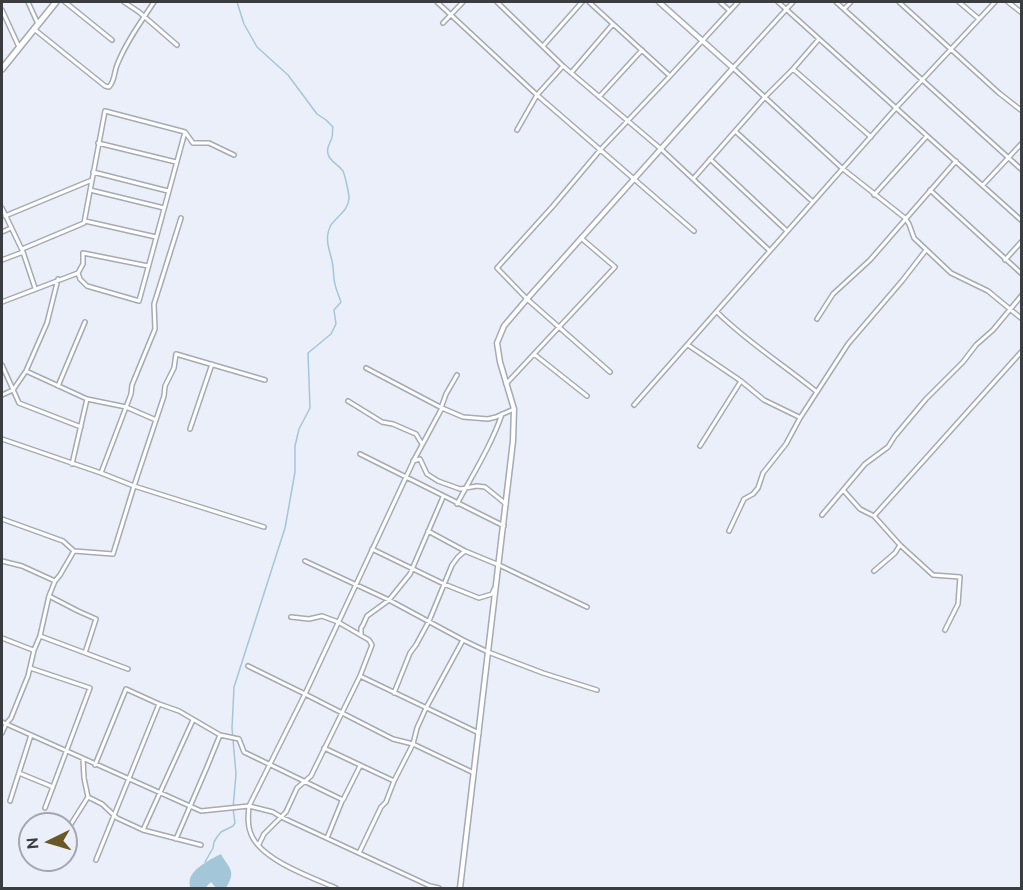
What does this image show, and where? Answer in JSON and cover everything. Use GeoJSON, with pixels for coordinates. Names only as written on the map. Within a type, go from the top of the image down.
{"type":"FeatureCollection","features":[{"type":"Feature","properties":{"kind":"main road"},"geometry":{"type":"LineString","coordinates":[[2,68],[56,2]]}},
{"type":"Feature","properties":{"kind":"street"},"geometry":{"type":"LineString","coordinates":[[27,2],[36,27],[109,87],[122,54],[154,2]]}},
{"type":"Feature","properties":{"kind":"street"},"geometry":{"type":"LineString","coordinates":[[65,2],[112,40]]}},
{"type":"Feature","properties":{"kind":"street"},"geometry":{"type":"LineString","coordinates":[[124,2],[177,45]]}},
{"type":"Feature","properties":{"kind":"street"},"geometry":{"type":"LineString","coordinates":[[437,2],[537,95],[694,231]]}},
{"type":"Feature","properties":{"kind":"street"},"geometry":{"type":"LineString","coordinates":[[443,22],[463,2]]}},
{"type":"Feature","properties":{"kind":"street"},"geometry":{"type":"LineString","coordinates":[[497,2],[563,66],[661,148],[770,252]]}},
{"type":"Feature","properties":{"kind":"street"},"geometry":{"type":"LineString","coordinates":[[543,46],[582,2]]}},
{"type":"Feature","properties":{"kind":"street"},"geometry":{"type":"LineString","coordinates":[[589,2],[670,76]]}},
{"type":"Feature","properties":{"kind":"street"},"geometry":{"type":"LineString","coordinates":[[659,2],[843,169],[905,218],[914,237],[951,273],[988,291],[1022,319]]}},
{"type":"Feature","properties":{"kind":"street"},"geometry":{"type":"LineString","coordinates":[[720,2],[730,11]]}},
{"type":"Feature","properties":{"kind":"street"},"geometry":{"type":"LineString","coordinates":[[610,372],[497,268],[601,149],[738,2]]}},
{"type":"Feature","properties":{"kind":"street"},"geometry":{"type":"LineString","coordinates":[[778,2],[1022,221]]}},
{"type":"Feature","properties":{"kind":"street"},"geometry":{"type":"LineString","coordinates":[[460,888],[513,441],[514,409],[500,362],[497,343],[504,326],[527,298],[793,2]]}},
{"type":"Feature","properties":{"kind":"street"},"geometry":{"type":"LineString","coordinates":[[836,2],[1022,170]]}},
{"type":"Feature","properties":{"kind":"street"},"geometry":{"type":"LineString","coordinates":[[844,9],[851,2]]}},
{"type":"Feature","properties":{"kind":"street"},"geometry":{"type":"LineString","coordinates":[[899,2],[1022,111]]}},
{"type":"Feature","properties":{"kind":"street"},"geometry":{"type":"LineString","coordinates":[[959,2],[979,19]]}},
{"type":"Feature","properties":{"kind":"street"},"geometry":{"type":"LineString","coordinates":[[634,405],[896,108],[994,2]]}},
{"type":"Feature","properties":{"kind":"street"},"geometry":{"type":"LineString","coordinates":[[1008,2],[1022,14]]}},
{"type":"Feature","properties":{"kind":"street"},"geometry":{"type":"LineString","coordinates":[[2,10],[19,47]]}},
{"type":"Feature","properties":{"kind":"street"},"geometry":{"type":"LineString","coordinates":[[571,73],[613,24]]}},
{"type":"Feature","properties":{"kind":"street"},"geometry":{"type":"LineString","coordinates":[[693,179],[819,39]]}},
{"type":"Feature","properties":{"kind":"street"},"geometry":{"type":"LineString","coordinates":[[599,97],[642,51]]}},
{"type":"Feature","properties":{"kind":"street"},"geometry":{"type":"LineString","coordinates":[[517,130],[537,95],[563,66]]}},
{"type":"Feature","properties":{"kind":"street"},"geometry":{"type":"LineString","coordinates":[[793,69],[871,137]]}},
{"type":"Feature","properties":{"kind":"street"},"geometry":{"type":"LineString","coordinates":[[2,260],[84,223],[105,111],[185,132],[194,143],[209,142],[234,155]]}},
{"type":"Feature","properties":{"kind":"street"},"geometry":{"type":"LineString","coordinates":[[735,131],[813,202]]}},
{"type":"Feature","properties":{"kind":"street"},"geometry":{"type":"LineString","coordinates":[[78,273],[87,286],[139,301],[185,132]]}},
{"type":"Feature","properties":{"kind":"street"},"geometry":{"type":"LineString","coordinates":[[874,195],[927,136]]}},
{"type":"Feature","properties":{"kind":"street"},"geometry":{"type":"LineString","coordinates":[[98,143],[176,162]]}},
{"type":"Feature","properties":{"kind":"street"},"geometry":{"type":"LineString","coordinates":[[983,185],[1022,143]]}},
{"type":"Feature","properties":{"kind":"street"},"geometry":{"type":"LineString","coordinates":[[710,159],[787,231]]}},
{"type":"Feature","properties":{"kind":"street"},"geometry":{"type":"LineString","coordinates":[[817,319],[833,294],[870,260],[956,161]]}},
{"type":"Feature","properties":{"kind":"street"},"geometry":{"type":"LineString","coordinates":[[93,172],[168,191]]}},
{"type":"Feature","properties":{"kind":"street"},"geometry":{"type":"LineString","coordinates":[[5,216],[92,180]]}},
{"type":"Feature","properties":{"kind":"street"},"geometry":{"type":"LineString","coordinates":[[90,190],[164,208]]}},
{"type":"Feature","properties":{"kind":"street"},"geometry":{"type":"LineString","coordinates":[[930,190],[1022,274]]}},
{"type":"Feature","properties":{"kind":"street"},"geometry":{"type":"LineString","coordinates":[[2,208],[22,250],[35,288]]}},
{"type":"Feature","properties":{"kind":"street"},"geometry":{"type":"LineString","coordinates":[[101,473],[131,394],[132,385],[155,329],[154,304],[181,218]]}},
{"type":"Feature","properties":{"kind":"street"},"geometry":{"type":"LineString","coordinates":[[84,221],[156,237]]}},
{"type":"Feature","properties":{"kind":"street"},"geometry":{"type":"LineString","coordinates":[[2,232],[11,228]]}},
{"type":"Feature","properties":{"kind":"street"},"geometry":{"type":"LineString","coordinates":[[506,384],[615,267],[581,238]]}},
{"type":"Feature","properties":{"kind":"street"},"geometry":{"type":"LineString","coordinates":[[1005,260],[1022,241]]}},
{"type":"Feature","properties":{"kind":"street"},"geometry":{"type":"LineString","coordinates":[[729,531],[744,499],[758,488],[764,473],[786,444],[800,418],[848,344],[927,250]]}},
{"type":"Feature","properties":{"kind":"street"},"geometry":{"type":"LineString","coordinates":[[2,302],[78,273],[83,264],[83,253],[148,266]]}},
{"type":"Feature","properties":{"kind":"street"},"geometry":{"type":"LineString","coordinates":[[2,395],[13,390],[26,371],[47,323],[58,279]]}},
{"type":"Feature","properties":{"kind":"street"},"geometry":{"type":"LineString","coordinates":[[822,515],[866,464],[888,447],[895,435],[926,399],[993,330],[1022,295]]}},
{"type":"Feature","properties":{"kind":"street"},"geometry":{"type":"LineString","coordinates":[[717,312],[731,326],[817,392]]}},
{"type":"Feature","properties":{"kind":"street"},"geometry":{"type":"LineString","coordinates":[[58,386],[85,322]]}},
{"type":"Feature","properties":{"kind":"street"},"geometry":{"type":"LineString","coordinates":[[688,345],[741,381],[764,400],[800,418]]}},
{"type":"Feature","properties":{"kind":"street"},"geometry":{"type":"LineString","coordinates":[[874,516],[1022,351]]}},
{"type":"Feature","properties":{"kind":"street"},"geometry":{"type":"LineString","coordinates":[[2,519],[63,541],[74,551],[113,554],[164,396],[165,386],[174,368],[176,354],[266,380]]}},
{"type":"Feature","properties":{"kind":"street"},"geometry":{"type":"LineString","coordinates":[[534,354],[587,396]]}},
{"type":"Feature","properties":{"kind":"street"},"geometry":{"type":"LineString","coordinates":[[190,429],[212,364]]}},
{"type":"Feature","properties":{"kind":"street"},"geometry":{"type":"LineString","coordinates":[[2,365],[19,403],[81,427]]}},
{"type":"Feature","properties":{"kind":"street"},"geometry":{"type":"LineString","coordinates":[[366,368],[463,417],[488,419],[514,409]]}},
{"type":"Feature","properties":{"kind":"street"},"geometry":{"type":"LineString","coordinates":[[26,371],[87,399],[126,407],[156,420]]}},
{"type":"Feature","properties":{"kind":"street"},"geometry":{"type":"LineString","coordinates":[[336,888],[292,869],[265,854],[251,834],[248,818],[249,806],[305,694],[413,461],[457,375]]}},
{"type":"Feature","properties":{"kind":"street"},"geometry":{"type":"LineString","coordinates":[[700,446],[741,381]]}},
{"type":"Feature","properties":{"kind":"street"},"geometry":{"type":"LineString","coordinates":[[72,464],[87,399]]}},
{"type":"Feature","properties":{"kind":"street"},"geometry":{"type":"LineString","coordinates":[[348,401],[382,422],[416,434],[422,444]]}},
{"type":"Feature","properties":{"kind":"street"},"geometry":{"type":"LineString","coordinates":[[457,504],[486,452],[502,414]]}},
{"type":"Feature","properties":{"kind":"street"},"geometry":{"type":"LineString","coordinates":[[2,439],[134,486],[264,526]]}},
{"type":"Feature","properties":{"kind":"street"},"geometry":{"type":"LineString","coordinates":[[360,454],[504,526]]}},
{"type":"Feature","properties":{"kind":"street"},"geometry":{"type":"LineString","coordinates":[[413,461],[420,459],[427,474],[438,482],[460,489],[485,487],[506,504]]}},
{"type":"Feature","properties":{"kind":"street"},"geometry":{"type":"LineString","coordinates":[[844,491],[860,509],[874,516],[900,545],[933,575],[960,577],[958,604],[945,630]]}},
{"type":"Feature","properties":{"kind":"street"},"geometry":{"type":"LineString","coordinates":[[361,634],[361,628],[367,616],[389,600],[410,574],[443,497]]}},
{"type":"Feature","properties":{"kind":"street"},"geometry":{"type":"LineString","coordinates":[[428,531],[465,551],[587,607]]}},
{"type":"Feature","properties":{"kind":"street"},"geometry":{"type":"LineString","coordinates":[[874,571],[895,553],[900,545]]}},
{"type":"Feature","properties":{"kind":"street"},"geometry":{"type":"LineString","coordinates":[[372,549],[444,584],[479,598],[492,594],[496,584]]}},
{"type":"Feature","properties":{"kind":"street"},"geometry":{"type":"LineString","coordinates":[[2,733],[4,723],[11,718],[28,676],[49,596],[55,581],[74,551]]}},
{"type":"Feature","properties":{"kind":"street"},"geometry":{"type":"LineString","coordinates":[[394,693],[410,653],[429,621],[452,565],[465,551]]}},
{"type":"Feature","properties":{"kind":"street"},"geometry":{"type":"LineString","coordinates":[[2,561],[22,566],[55,581]]}},
{"type":"Feature","properties":{"kind":"street"},"geometry":{"type":"LineString","coordinates":[[306,561],[389,600],[488,652],[597,690]]}},
{"type":"Feature","properties":{"kind":"street"},"geometry":{"type":"LineString","coordinates":[[49,596],[96,619],[85,653]]}},
{"type":"Feature","properties":{"kind":"street"},"geometry":{"type":"LineString","coordinates":[[258,845],[264,834],[286,812],[297,788],[311,776],[360,676],[372,645],[361,634],[338,621],[322,616],[309,619],[291,617]]}},
{"type":"Feature","properties":{"kind":"street"},"geometry":{"type":"LineString","coordinates":[[39,636],[128,669]]}},
{"type":"Feature","properties":{"kind":"street"},"geometry":{"type":"LineString","coordinates":[[2,638],[34,650]]}},
{"type":"Feature","properties":{"kind":"street"},"geometry":{"type":"LineString","coordinates":[[359,853],[413,744],[426,708],[463,640]]}},
{"type":"Feature","properties":{"kind":"street"},"geometry":{"type":"LineString","coordinates":[[248,666],[393,739],[413,744],[474,773]]}},
{"type":"Feature","properties":{"kind":"street"},"geometry":{"type":"LineString","coordinates":[[30,668],[90,688],[45,808]]}},
{"type":"Feature","properties":{"kind":"street"},"geometry":{"type":"LineString","coordinates":[[360,676],[479,733]]}},
{"type":"Feature","properties":{"kind":"street"},"geometry":{"type":"LineString","coordinates":[[95,765],[126,689],[179,711],[220,735],[239,739],[244,752],[342,800]]}},
{"type":"Feature","properties":{"kind":"street"},"geometry":{"type":"LineString","coordinates":[[96,860],[159,704]]}},
{"type":"Feature","properties":{"kind":"street"},"geometry":{"type":"LineString","coordinates":[[143,830],[193,719]]}},
{"type":"Feature","properties":{"kind":"street"},"geometry":{"type":"LineString","coordinates":[[4,723],[201,811],[249,806],[273,812],[430,886],[439,888]]}},
{"type":"Feature","properties":{"kind":"street"},"geometry":{"type":"LineString","coordinates":[[10,801],[31,735]]}},
{"type":"Feature","properties":{"kind":"street"},"geometry":{"type":"LineString","coordinates":[[176,838],[220,735]]}},
{"type":"Feature","properties":{"kind":"street"},"geometry":{"type":"LineString","coordinates":[[324,748],[394,781]]}},
{"type":"Feature","properties":{"kind":"street"},"geometry":{"type":"LineString","coordinates":[[78,813],[88,797],[83,759]]}},
{"type":"Feature","properties":{"kind":"street"},"geometry":{"type":"LineString","coordinates":[[327,838],[342,800],[360,766]]}},
{"type":"Feature","properties":{"kind":"street"},"geometry":{"type":"LineString","coordinates":[[19,773],[53,787]]}},
{"type":"Feature","properties":{"kind":"street"},"geometry":{"type":"LineString","coordinates":[[88,797],[102,804],[117,818],[143,830],[201,845]]}},
{"type":"Feature","properties":{"kind":"water"},"geometry":{"type":"Polygon","coordinates":[[[221,854],[231,873],[226,888],[216,888],[211,882],[205,888],[190,888],[190,879],[195,871],[221,854]]]}},
{"type":"Feature","properties":{"kind":"waterway"},"geometry":{"type":"LineString","coordinates":[[205,862],[217,837],[235,823],[233,808],[236,774],[232,728],[234,687],[285,528],[295,472],[295,446],[299,429],[310,408],[308,353],[331,334],[336,324],[334,310],[341,302],[334,281],[328,234],[331,225],[347,206],[349,198],[343,171],[330,159],[328,154],[333,127],[317,114],[288,75],[257,47],[244,24],[237,2]]}}]}
